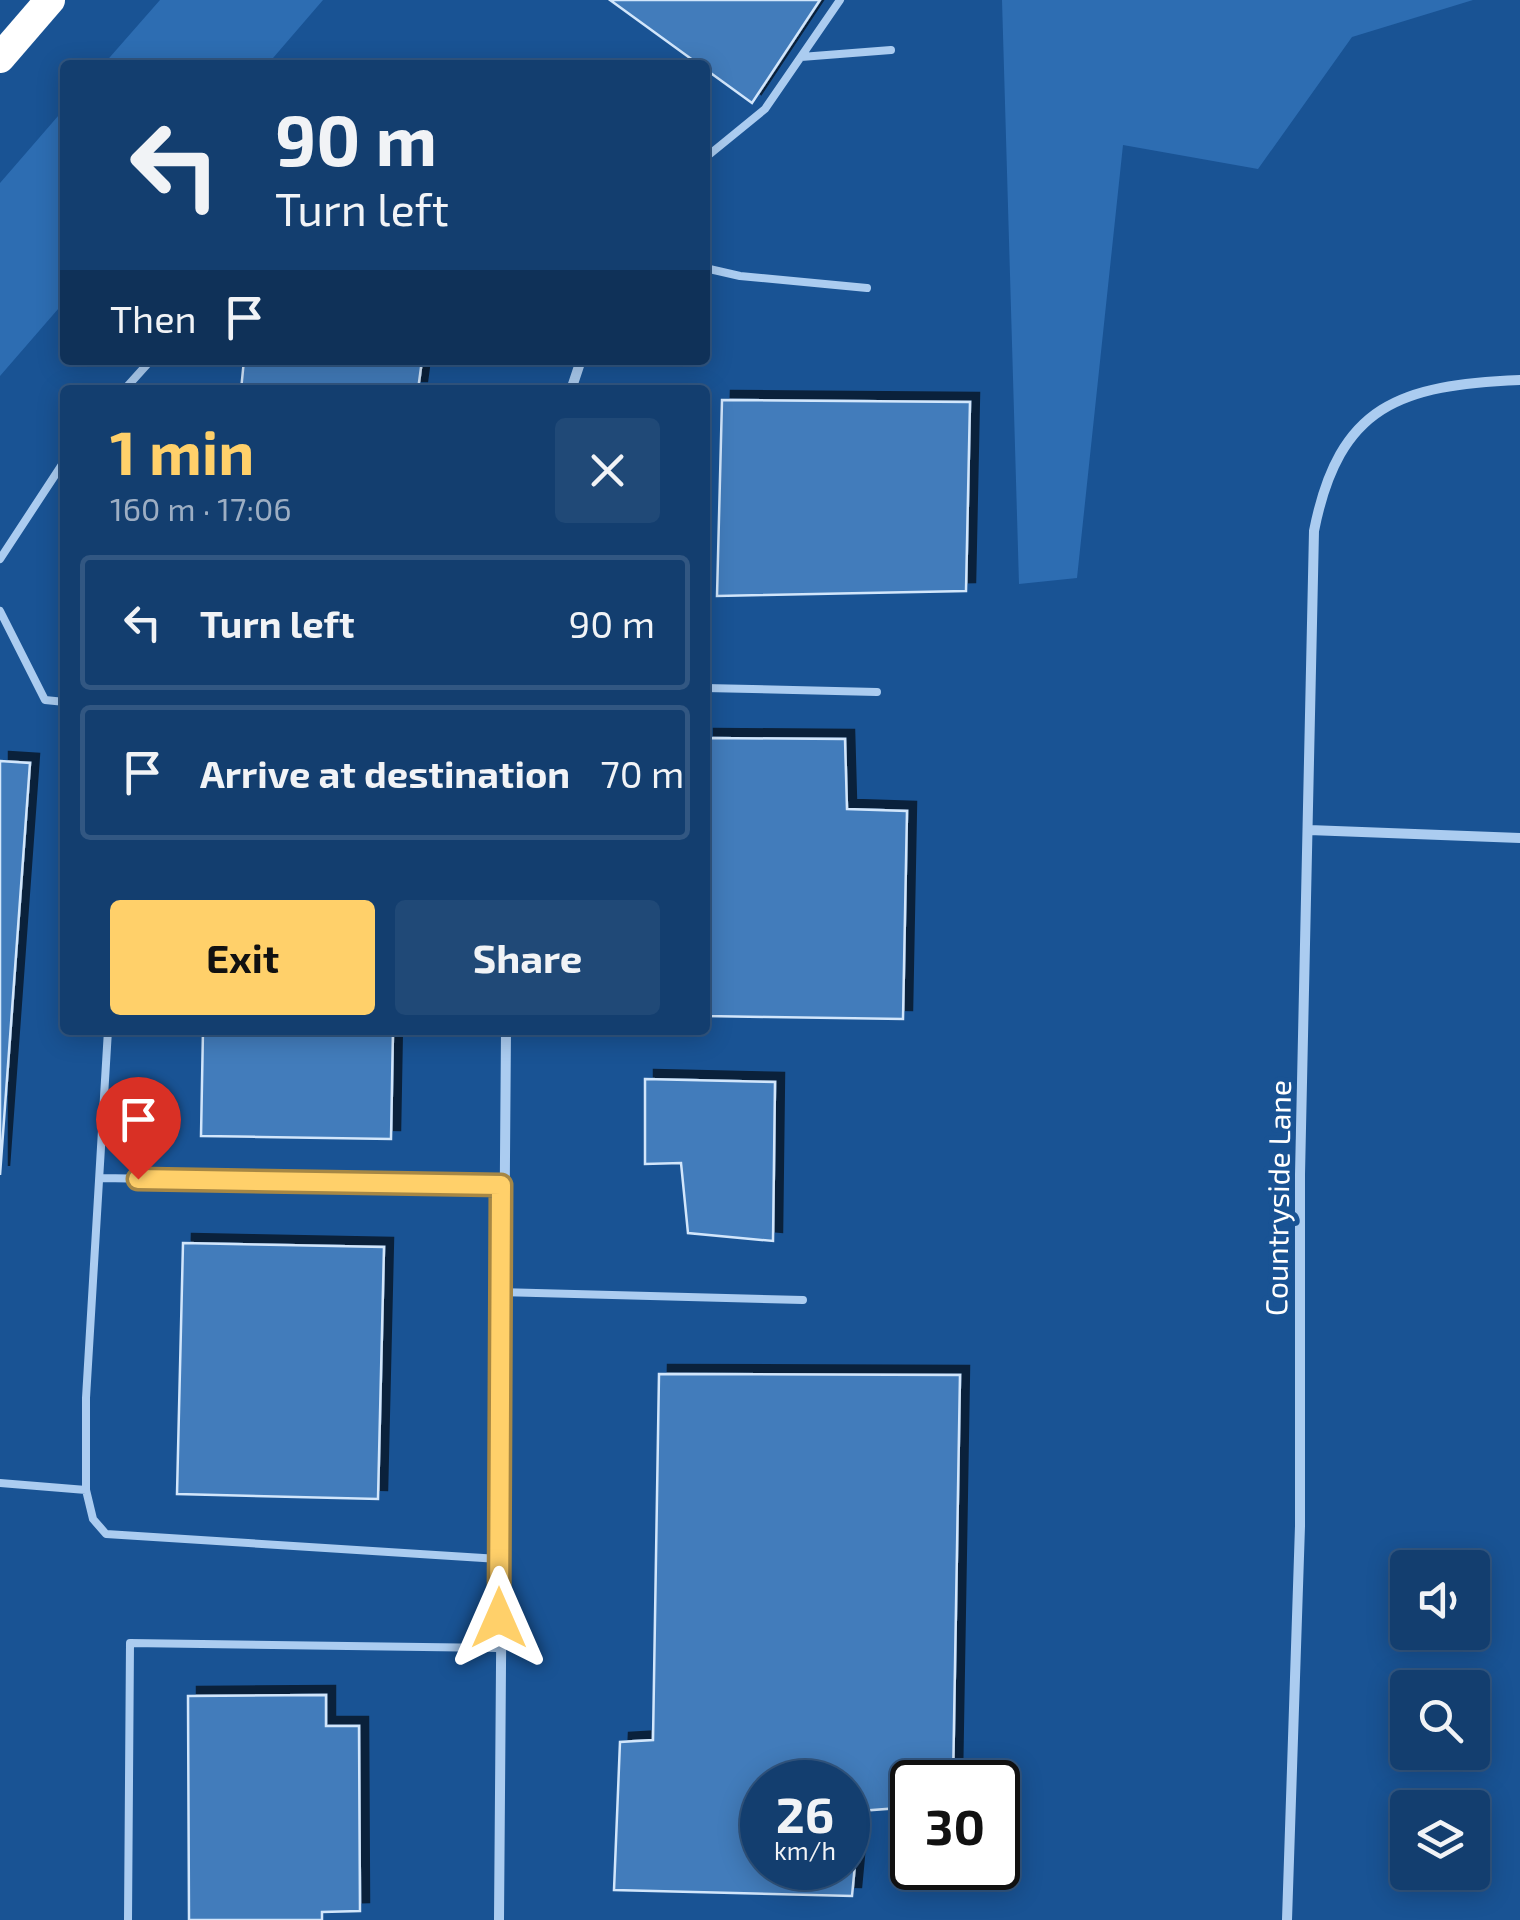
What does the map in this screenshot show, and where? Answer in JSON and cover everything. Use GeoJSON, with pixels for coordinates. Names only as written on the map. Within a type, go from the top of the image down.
{"type":"FeatureCollection","features":[{"type":"Feature","properties":{"kind":"highway"},"geometry":{"type":"LineString","coordinates":[[0,58],[50,0]]}},
{"type":"Feature","properties":{"kind":"street","name":"Countryside Lane"},"geometry":{"type":"LineString","coordinates":[[1287,1920],[1300,1526],[1299,1228],[1314,532],[1327,479],[1350,437],[1402,397],[1437,386],[1520,380]]}},
{"type":"Feature","properties":{"kind":"street"},"geometry":{"type":"LineString","coordinates":[[1309,830],[1520,838]]}},
{"type":"Feature","properties":{"kind":"street"},"geometry":{"type":"LineString","coordinates":[[498,1920],[501,1185],[506,1035]]}},
{"type":"Feature","properties":{"kind":"lane"},"geometry":{"type":"LineString","coordinates":[[710,154],[766,108],[840,0]]}},
{"type":"Feature","properties":{"kind":"lane"},"geometry":{"type":"LineString","coordinates":[[801,58],[890,50]]}},
{"type":"Feature","properties":{"kind":"lane"},"geometry":{"type":"LineString","coordinates":[[710,269],[740,276],[867,288]]}},
{"type":"Feature","properties":{"kind":"lane"},"geometry":{"type":"LineString","coordinates":[[129,385],[147,365]]}},
{"type":"Feature","properties":{"kind":"lane"},"geometry":{"type":"LineString","coordinates":[[0,559],[60,468]]}},
{"type":"Feature","properties":{"kind":"lane"},"geometry":{"type":"LineString","coordinates":[[0,611],[45,700],[60,702]]}},
{"type":"Feature","properties":{"kind":"lane"},"geometry":{"type":"LineString","coordinates":[[710,688],[878,692]]}},
{"type":"Feature","properties":{"kind":"lane"},"geometry":{"type":"LineString","coordinates":[[108,1035],[86,1398],[86,1490],[93,1518],[106,1534],[499,1560]]}},
{"type":"Feature","properties":{"kind":"lane"},"geometry":{"type":"LineString","coordinates":[[101,1178],[501,1185]]}},
{"type":"Feature","properties":{"kind":"lane"},"geometry":{"type":"LineString","coordinates":[[501,1292],[803,1300]]}},
{"type":"Feature","properties":{"kind":"lane"},"geometry":{"type":"LineString","coordinates":[[0,1483],[86,1490]]}},
{"type":"Feature","properties":{"kind":"lane"},"geometry":{"type":"LineString","coordinates":[[128,1920],[130,1642],[498,1648]]}},
{"type":"Feature","properties":{"kind":"shaded area"},"geometry":{"type":"Polygon","coordinates":[[[160,0],[323,0],[271,60],[107,60],[160,0]]]}},
{"type":"Feature","properties":{"kind":"shaded area"},"geometry":{"type":"Polygon","coordinates":[[[1002,0],[1473,0],[1352,37],[1258,169],[1123,145],[1077,578],[1019,584],[1002,0]]]}},
{"type":"Feature","properties":{"kind":"shaded area"},"geometry":{"type":"Polygon","coordinates":[[[60,114],[60,307],[0,376],[0,183],[60,114]]]}},
{"type":"Feature","properties":{"kind":"building"},"geometry":{"type":"Polygon","coordinates":[[[610,0],[820,0],[752,103],[710,73],[710,60],[693,60],[610,0]]]}},
{"type":"Feature","properties":{"kind":"building"},"geometry":{"type":"Polygon","coordinates":[[[244,365],[421,365],[419,385],[242,385],[244,365]]]}},
{"type":"Feature","properties":{"kind":"building"},"geometry":{"type":"Polygon","coordinates":[[[722,400],[970,402],[966,591],[717,596],[722,400]]]}},
{"type":"Feature","properties":{"kind":"building"},"geometry":{"type":"Polygon","coordinates":[[[710,738],[845,739],[847,809],[907,811],[903,1019],[710,1016],[710,738]]]}},
{"type":"Feature","properties":{"kind":"building"},"geometry":{"type":"Polygon","coordinates":[[[0,761],[30,763],[0,1175],[0,761]]]}},
{"type":"Feature","properties":{"kind":"building"},"geometry":{"type":"Polygon","coordinates":[[[203,1035],[393,1035],[391,1139],[201,1136],[203,1035]]]}},
{"type":"Feature","properties":{"kind":"building"},"geometry":{"type":"Polygon","coordinates":[[[645,1079],[775,1082],[773,1241],[688,1233],[681,1163],[645,1164],[645,1079]]]}},
{"type":"Feature","properties":{"kind":"building"},"geometry":{"type":"Polygon","coordinates":[[[183,1243],[384,1247],[378,1499],[177,1494],[183,1243]]]}},
{"type":"Feature","properties":{"kind":"building"},"geometry":{"type":"Polygon","coordinates":[[[659,1374],[960,1375],[953,1760],[890,1760],[890,1809],[870,1810],[870,1760],[740,1760],[740,1890],[853,1890],[852,1896],[614,1890],[620,1742],[653,1740],[659,1374]]]}},
{"type":"Feature","properties":{"kind":"building"},"geometry":{"type":"Polygon","coordinates":[[[326,1695],[326,1726],[359,1726],[360,1911],[322,1912],[322,1920],[189,1920],[188,1696],[326,1695]]]}},
{"type":"Feature","properties":{"kind":"route"},"geometry":{"type":"LineString","coordinates":[[138,1179],[501,1185],[499,1618]]}}]}
